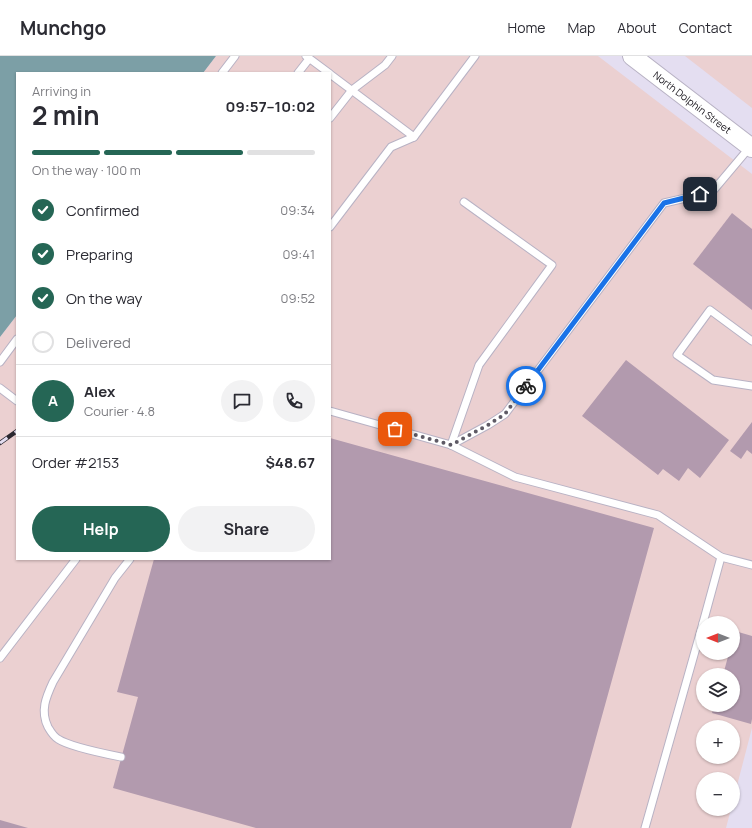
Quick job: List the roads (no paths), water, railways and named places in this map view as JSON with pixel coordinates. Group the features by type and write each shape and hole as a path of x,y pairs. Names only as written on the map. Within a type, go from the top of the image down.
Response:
{"street":[{"name":"North Dolphin Street","path":"632,56 751,148"}],"lane":[{"path":"223,72 235,56"},
{"path":"331,117 352,90 385,65 392,56"},
{"path":"331,226 391,147 414,137 475,56"},
{"path":"299,72 308,57 327,72"},
{"path":"331,75 414,137"},
{"path":"451,445 505,414 664,203 712,192 751,148"},
{"path":"451,445 479,365 552,265 464,202"},
{"path":"752,341 710,310 677,355 713,380 752,386"},
{"path":"0,362 16,340"},
{"path":"0,388 16,400"},
{"path":"331,410 451,445 515,476 658,515 721,557 752,565"},
{"path":"705,616 721,557"},
{"path":"0,658 75,560"},
{"path":"121,757 94,751 58,739 52,734 47,725 44,715 44,705 47,693 53,682 115,578 129,560"},
{"path":"645,828 696,648"}],"railway":[{"path":"0,443 16,432"}]}
